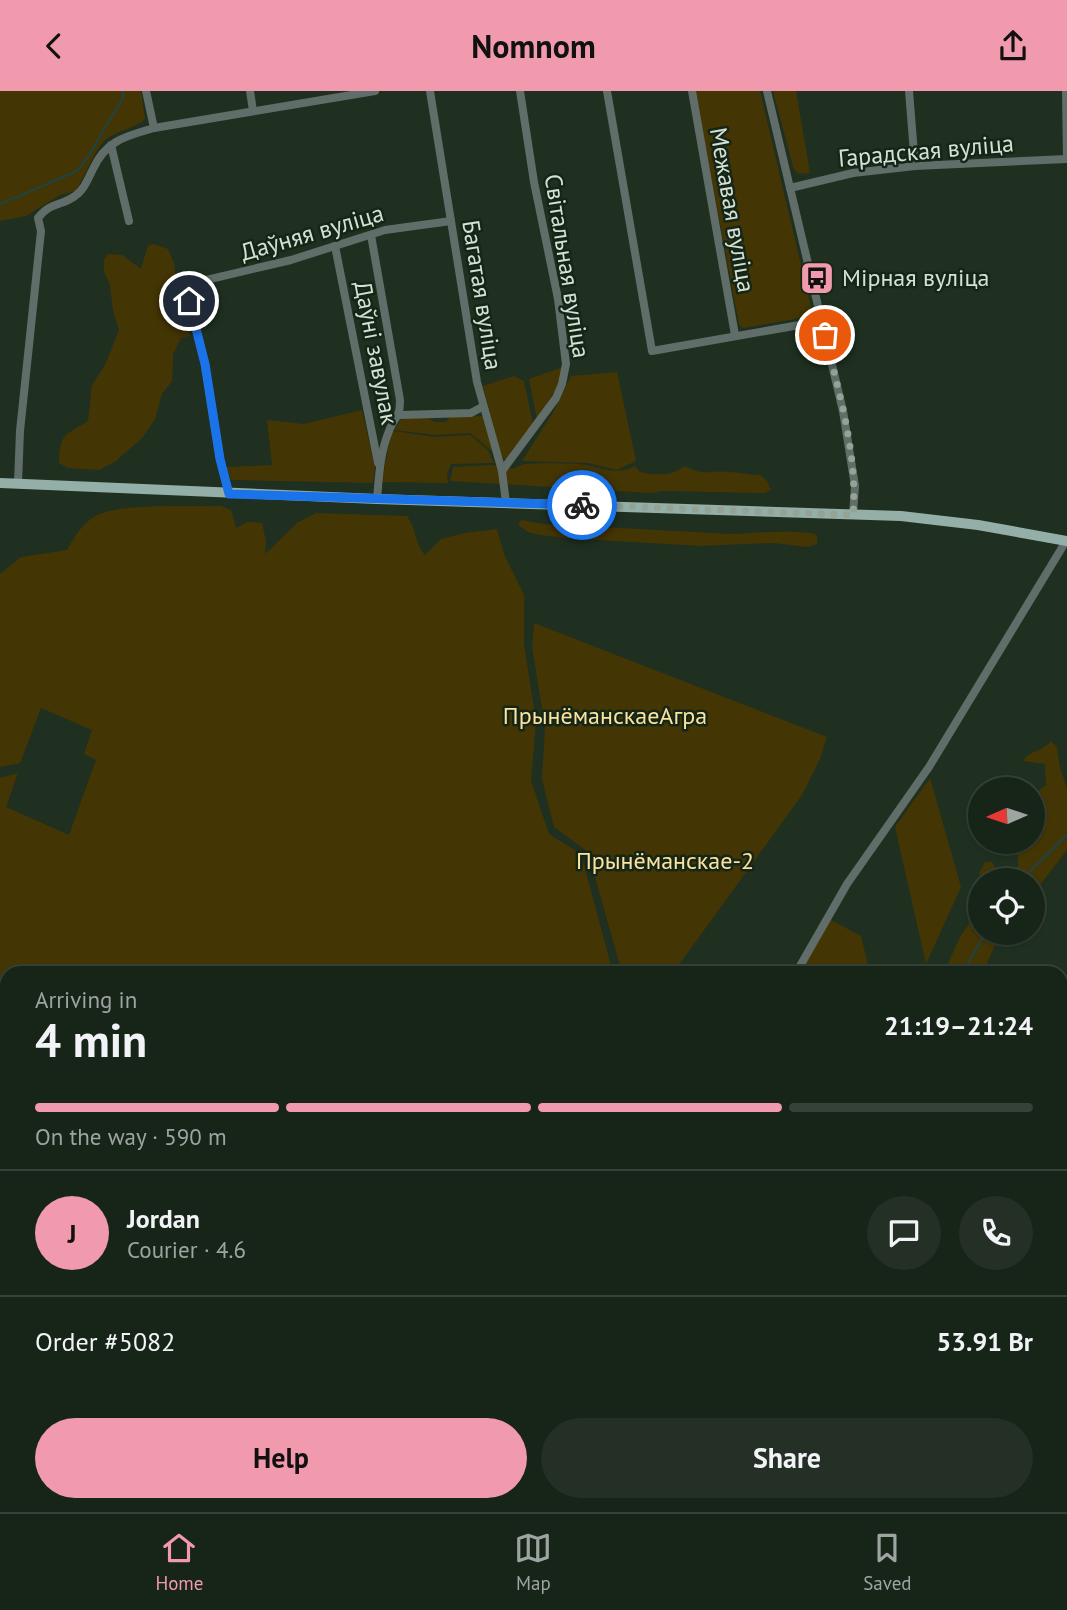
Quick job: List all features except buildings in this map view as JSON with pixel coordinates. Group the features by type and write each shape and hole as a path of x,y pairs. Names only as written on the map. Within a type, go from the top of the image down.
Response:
{"main road":[{"path":"0,483 18,476 229,494 853,515 940,520 1020,531 1066,541"}],"street":[{"path":"146,91 154,128"},
{"path":"250,91 253,111"},
{"path":"18,476 41,231 38,218 51,205 74,198 84,187 97,160 111,145 125,137 154,128 338,94 375,91"},
{"name":"Багатая вуліца","path":"430,91 482,407 502,471 506,503"},
{"name":"Світальная вуліца","path":"502,471 556,398 566,364 558,299 534,182 520,91"},
{"path":"607,91 652,351 822,321"},
{"name":"Межавая вуліца","path":"692,91 735,335"},
{"path":"766,91 822,321 851,456 855,486 853,515"},
{"path":"909,91 915,166"},
{"path":"1066,91 1067,159"},
{"path":"111,145 130,221"},
{"name":"Гарадская вуліца","path":"790,188 853,173 915,166 1067,159"},
{"name":"Даўняя вуліца","path":"229,494 220,459 205,364 185,285 250,271 386,230 451,221"},
{"path":"371,235 400,400 400,415 390,427 379,468 377,499"},
{"name":"Даўні завулак","path":"335,246 379,468"},
{"path":"400,415 471,413 482,407"},
{"path":"800,966 847,884 929,767 1066,541"}],"green space":[{"path":"0,91 141,91 145,119 101,144 76,191 60,195 26,216 0,221"},
{"path":"695,91 760,91 812,312 806,317 743,328 739,324"},
{"path":"773,91 796,91 810,173 799,174 794,170"},
{"path":"154,244 168,249 174,263 178,295 190,336 181,338 173,354 172,381 162,394 155,419 143,437 116,461 99,470 68,468 59,463 61,445 65,436 88,421 92,385 105,365 119,330 113,311 110,285 104,272 104,260 108,254 122,255 141,269 148,245"},
{"path":"563,367 559,384 537,419 529,379"},
{"path":"617,372 636,461 617,470 588,463 522,461 554,411 571,376"},
{"path":"514,376 524,381 533,424 508,459 504,459 483,386"},
{"path":"362,410 375,469 373,483 231,480 226,467 272,465 267,420 304,424"},
{"path":"482,416 493,452 470,433 435,435 394,430 402,418 427,418 435,422 445,422 451,417"},
{"path":"391,432 433,437 470,435 488,450 494,463 451,464 447,474 448,483 382,482"},
{"path":"524,464 582,464 617,471 635,466 640,472 658,474 669,474 684,466 703,472 761,475 771,490 765,493 652,493 450,481 453,467 491,465 512,469"},
{"path":"221,506 231,510 236,528 247,522 262,523 266,541 265,554 297,523 316,513 407,516 425,555 441,539 497,529 504,554 524,595 524,644 536,721 531,781 549,834 581,854 611,966 0,966 0,778 18,773 6,807 69,835 96,760 84,754 92,730 41,708 20,763 0,767 0,574 21,557 67,550 85,524 100,514 142,507"},
{"path":"521,520 544,524 732,534 802,532 817,535 817,544 808,547 773,543 700,546 565,538 528,532 518,525"},
{"name":"Прынёманскае-2","path":"534,623 827,737 820,759 802,795 678,966 620,966 588,852 554,827 542,779 545,728 532,646"},
{"path":"1051,741 1057,747 1067,788 1067,850 1045,878 1045,868 1015,868 1018,866 1018,854 1045,854 1045,764 1023,761"},
{"path":"930,778 961,887 926,964 895,827"},
{"path":"985,862 992,862 995,868 982,868"},
{"path":"831,920 861,936 868,966 804,966"},
{"path":"968,925 968,945 995,945 986,966 947,966"}],"waterway":[{"path":"0,204 75,172 84,163 118,106 123,91"},
{"path":"1033,868 1067,835"},
{"path":"967,966 979,945"}],"way so far":[{"path":"582,505 853,515 855,486 851,456 825,335"}],"place":[{"name":"Мірная вуліца","path":"817,278"}],"route":[{"path":"189,301 205,364 220,459 229,494 582,505"}],"park label":[{"name":"ПрынёманскаеАгра","path":"605,716"}]}
